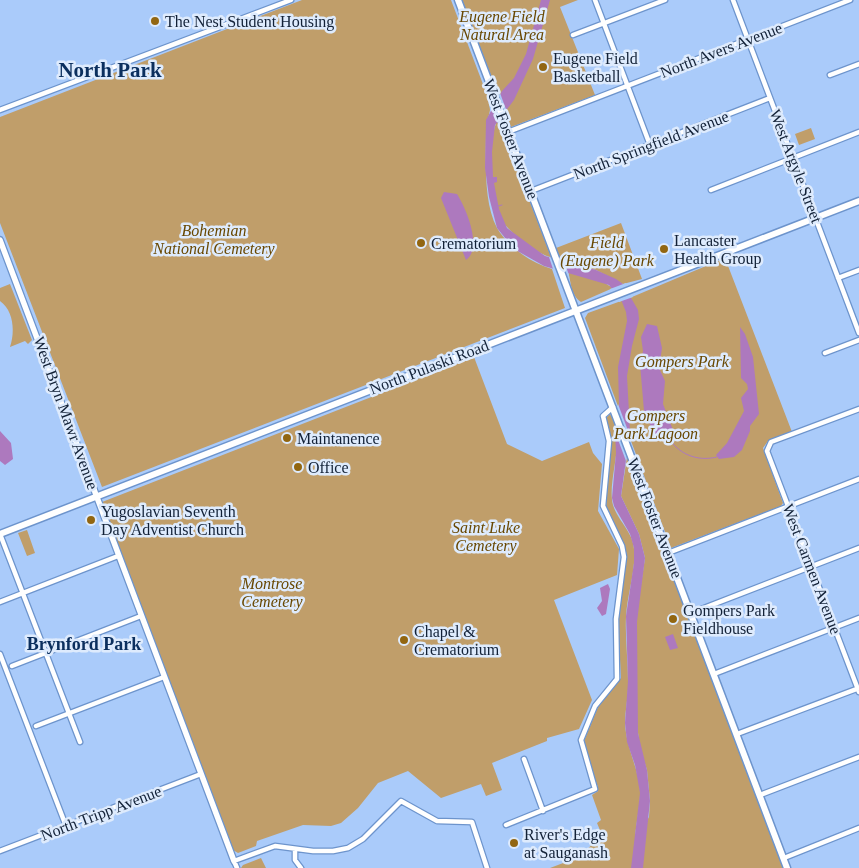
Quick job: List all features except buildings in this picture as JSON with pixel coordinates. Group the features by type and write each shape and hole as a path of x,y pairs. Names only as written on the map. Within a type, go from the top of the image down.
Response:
{"main road":[{"name":"West Foster Avenue","path":"458,0 787,868"},
{"name":"North Pulaski Road","path":"0,534 859,201"}],"street":[{"path":"0,110 291,0"},
{"path":"595,0 650,145"},
{"path":"573,35 666,0"},
{"name":"West Argyle Street","path":"732,0 859,333"},
{"name":"North Avers Avenue","path":"508,132 850,0"},
{"path":"830,76 859,64"},
{"name":"North Springfield Avenue","path":"531,191 770,98"},
{"path":"711,190 859,132"},
{"name":"West Bryn Mawr Avenue","path":"0,240 237,868"},
{"path":"838,278 859,270"},
{"path":"825,353 859,340"},
{"path":"506,825 595,789 581,740 595,706 617,679 616,619 624,551 603,506 609,441 603,416 613,407"},
{"name":"West Carmen Avenue","path":"859,409 771,442 767,451 859,689"},
{"path":"668,553 859,479"},
{"path":"0,534 80,742"},
{"path":"691,613 859,548"},
{"path":"0,602 118,556"},
{"path":"12,666 141,616"},
{"path":"714,674 859,618"},
{"path":"0,654 66,826"},
{"path":"36,726 164,677"},
{"path":"737,734 859,689"},
{"path":"760,795 859,757"},
{"path":"524,759 543,810"},
{"name":"North Tripp Avenue","path":"0,852 202,774"},
{"path":"234,861 276,846 333,851 348,848 363,839 401,801 437,821 472,822 487,868"},
{"path":"784,858 859,828"},
{"path":"295,849 295,860 301,868"}],"green space":[{"name":"Bohemian National Cemetery","path":"302,0 451,0 489,100 490,110 486,124 487,193 489,206 497,228 514,248 528,258 552,269 565,308 102,487 0,223 0,117"},
{"name":"Eugene Field Natural Area","path":"462,0 578,0 560,7 595,95 511,127 507,112"},
{"name":"Field (Eugene) Park","path":"497,121 506,139 551,257 534,249 507,227 497,206 492,175 492,144"},
{"path":"811,128 815,139 799,145 795,134"},
{"name":"Field (Eugene) Park","path":"621,223 642,279 623,284 596,270 561,260 556,248"},
{"name":"Gompers Park","path":"725,258 792,432 768,441 763,448 783,503 781,506 671,548 585,318 588,313 632,297"},
{"name":"Field (Eugene) Park","path":"568,272 603,282 613,288 581,302 573,291"},
{"path":"10,284 32,340 28,344 25,341 10,347 13,335 11,316 5,305 0,301 0,288"},
{"name":"Montrose Cemetery","path":"474,357 507,444 542,461 589,442 593,453 602,464 598,511 619,549 617,575 554,600 592,700 579,729 547,738 547,741 492,763 502,790 486,796 481,784 441,798 408,771 378,783 358,808 341,823 331,826 303,825 257,841 256,846 238,853 233,850 102,502"},
{"path":"610,414 615,424 617,435 612,490 613,506 633,542 634,549 634,566 626,617 628,686 625,723 627,740 640,790 635,843 649,817 650,801 647,770 640,748 637,725 637,611 645,558 639,534 621,496 627,457 783,868 550,868 579,857 602,835 597,823 601,820 592,795 598,791 598,787 584,750 584,741 598,707 621,678 618,622 627,554 606,507 611,437 606,418"},
{"path":"27,530 35,553 27,556 18,533"},
{"path":"261,858 266,868 241,868 243,865"}],"shaded area":[{"path":"541,0 550,0 533,59 514,100 495,125 492,152 493,177 497,177 497,182 494,183 499,209 507,228 545,256 596,270 616,279 623,284 638,310 639,319 627,376 630,431 621,496 639,534 645,558 637,622 638,733 647,770 650,801 643,868 631,868 640,793 635,765 627,742 625,723 628,681 626,616 634,563 634,548 630,534 614,506 612,498 616,453 615,431 619,404 618,367 627,321 626,312 622,302 609,285 544,266 514,249 497,228 489,197 485,168 486,120 502,91 514,78 526,54"},
{"path":"444,192 457,194 468,218 473,238 473,247 471,254 466,260 441,198"},
{"path":"647,324 657,326 662,348 659,368 665,381 663,404 673,430 665,441 656,438 644,411 640,364 643,351 641,337"},
{"path":"740,327 745,334 753,357 759,414 750,426 750,431 742,450 734,457 719,459 716,455 727,443 744,411 741,398 748,389 747,384 741,378"},
{"path":"0,431 11,443 13,459 5,465 0,461"},
{"path":"608,584 610,589 606,614 602,616 597,608 602,601 600,588"},
{"path":"673,634 678,648 670,650 665,637"}],"pier":[{"path":"500,93 507,112 498,124 492,107"},
{"path":"549,257 564,261 569,275 554,272"},
{"path":"626,283 633,297 619,302 610,289"},
{"path":"618,404 630,436 626,461 614,429"}],"waterway":[{"path":"498,206 502,205"},
{"path":"668,437 677,448 689,455 702,458 717,457"}],"place":[{"name":"The Nest Student Housing","path":"155,21"},
{"name":"Eugene Field Basketball","path":"543,67"},
{"name":"Crematorium","path":"421,243"},
{"name":"Lancaster Health Group","path":"664,249"},
{"name":"Maintanence","path":"287,438"},
{"name":"Office","path":"298,467"},
{"name":"Yugoslavian Seventh Day Adventist Church","path":"91,520"},
{"name":"Gompers Park Fieldhouse","path":"673,619"},
{"name":"Chapel & Crematorium","path":"404,640"},
{"name":"River's Edge at Sauganash","path":"514,843"}],"district":[{"name":"North Park","path":"110,70"},
{"name":"Brynford Park","path":"84,644"}],"park label":[{"name":"Gompers Park Lagoon","path":"656,424"},
{"name":"Saint Luke Cemetery","path":"486,536"}]}
